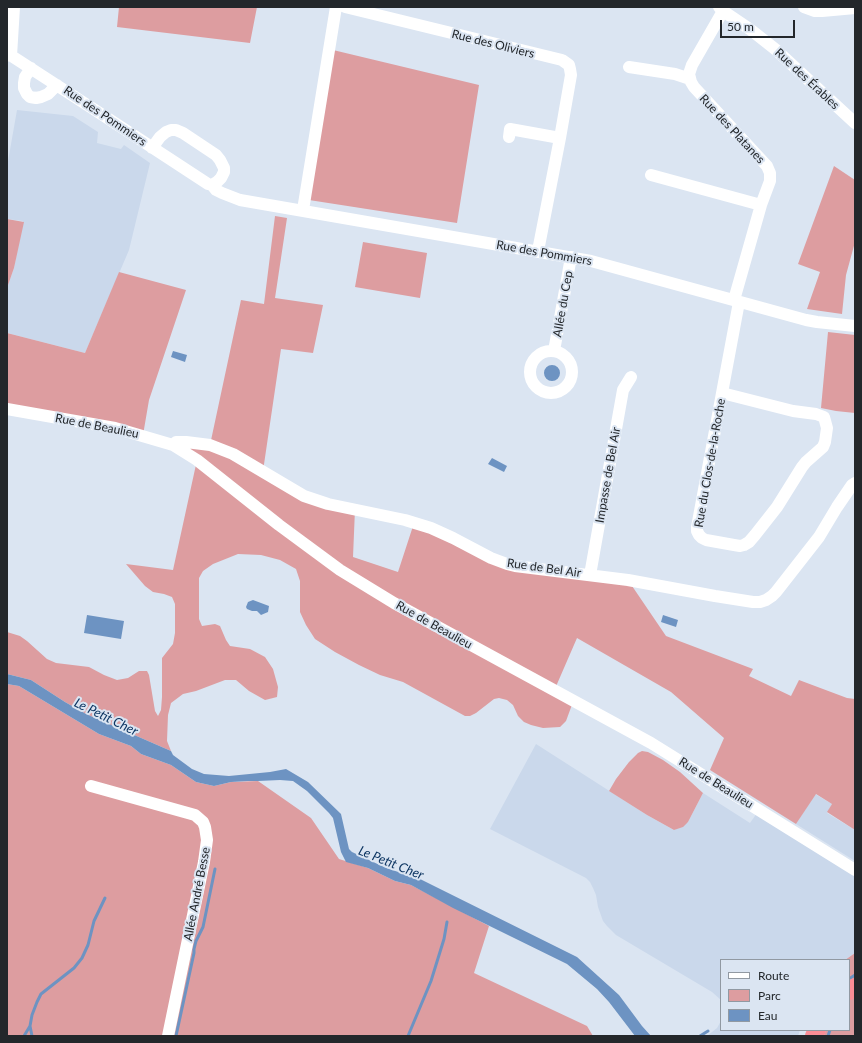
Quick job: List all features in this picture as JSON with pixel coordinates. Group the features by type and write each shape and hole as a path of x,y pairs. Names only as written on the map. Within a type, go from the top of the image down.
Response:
{"street":[{"path":"9,55 14,7"},
{"path":"303,210 336,7"},
{"name":"Rue des Oliviers","path":"345,7 562,60 569,65 571,75 538,251"},
{"path":"804,7 815,11 855,8"},
{"path":"629,67 675,74 690,79 690,71 692,66 721,9"},
{"name":"Rue des Érables","path":"721,9 775,49 855,123"},
{"name":"Rue des Pommiers","path":"9,55 31,68 152,148 208,184 216,182 224,172 224,168 216,155 176,130 166,132 160,137 152,148"},
{"name":"Rue des Pommiers","path":"31,68 25,77 24,83 24,88 30,97 36,98 48,94 57,85"},
{"name":"Rue des Platanes","path":"690,79 694,87 767,166 770,173 770,181 761,205 736,301"},
{"path":"509,137 510,129 560,138"},
{"path":"651,175 761,205"},
{"name":"Rue des Pommiers","path":"216,182 216,190 251,202 591,260 817,322 855,326"},
{"name":"Allée du Cep","path":"554,351 571,257"},
{"name":"Rue du Clos-de-la-Roche","path":"722,393 793,411 820,415 824,417 827,428 825,442 822,447 802,467 781,502 767,521 749,542 740,546 706,540 702,538 697,531 722,393 736,301"},
{"name":"Impasse de Bel Air","path":"590,575 623,390 631,378"},
{"name":"Rue de Beaulieu","path":"7,409 115,428 173,445 197,460 235,491 340,570 394,603 651,743 855,870"},
{"name":"Rue de Bel Air","path":"173,445 176,442 210,445 233,454 304,496 328,504 405,520 431,528 491,558 507,564 654,584 715,596 760,602 766,600 776,592 814,543 836,508 855,483"},
{"name":"Allée André Besse","path":"91,786 195,815 203,822 205,827 207,840 204,862 168,1036"}],"shaded area":[{"path":"17,110 73,116 98,132 97,143 121,149 124,145 150,163 129,250 85,353 7,333 7,288 14,268 23,221 7,219 7,167"},
{"path":"536,744 647,815 674,830 688,822 703,793 750,823 757,813 855,874 855,953 846,959 720,959 720,999 712,992 616,935 603,921 596,895 590,882 586,878 490,829"},
{"path":"815,794 832,804 827,813 855,830 855,861 796,824"},
{"path":"720,1023 720,1031 800,1031 798,1036 707,1036 717,1028"}],"green space":[{"path":"119,7 257,7 250,43 117,27"},
{"path":"333,50 479,85 457,223 309,200"},
{"path":"834,166 855,180 855,242 846,275 842,314 807,309 820,272 798,264"},
{"path":"275,216 287,218 275,298 323,305 313,353 281,349 263,471 304,496 355,509 353,557 398,572 414,523 491,558 628,580 666,636 753,669 749,676 791,696 799,680 847,698 855,699 855,830 827,812 832,804 816,794 796,824 710,770 724,738 671,692 577,638 554,691 573,702 566,721 560,727 543,728 524,722 518,716 513,705 507,700 499,698 494,699 476,713 470,716 465,716 403,682 380,675 359,665 315,639 300,612 300,581 296,569 280,560 261,555 238,554 213,564 203,571 199,578 199,619 202,626 215,624 220,626 230,646 250,649 265,657 273,669 278,687 277,697 265,700 249,691 236,680 225,680 196,691 183,694 171,703 168,715 167,741 171,751 86,714 31,680 7,674 7,632 20,636 47,659 56,663 89,667 117,680 128,678 139,671 147,671 155,711 158,716 161,710 162,697 162,658 173,644 175,633 175,604 172,597 153,592 145,586 126,564 173,570 197,460 173,445 210,445 241,300 264,304"},
{"path":"7,219 24,222 14,268 7,288"},
{"path":"363,242 427,253 420,298 355,287"},
{"path":"119,272 186,290 149,400 143,435 7,409 7,333 85,353"},
{"path":"828,332 855,335 855,413 821,408"},
{"path":"7,684 19,686 99,734 131,746 141,754 171,765 196,782 214,786 231,782 258,781 311,818 339,859 368,868 395,881 411,885 489,926 474,973 587,1026 593,1036 7,1036"},
{"path":"642,751 648,752 663,760 680,772 703,793 688,822 683,827 674,830 609,791 629,762"},
{"path":"855,953 855,979 850,982 850,959 846,959"},
{"path":"855,991 855,1036 824,1036 826,1031 850,1031 850,996"}],"water":[{"path":"173,351 187,355 185,362 171,357"},
{"path":"552,365 558,367 560,373 558,379 552,381 546,379 544,373 546,367"},
{"path":"492,458 507,466 504,472 488,464"},
{"path":"253,600 269,606 268,612 261,615 257,611 247,609 246,607 248,602"},
{"path":"87,615 124,621 121,639 84,633"},
{"path":"663,615 678,620 676,627 661,622"},
{"name":"Le Petit Cher","path":"7,674 31,680 86,714 171,751 173,755 192,769 204,774 229,776 286,769 308,782 341,814 349,849 352,852 386,868 420,879 577,957 619,995 651,1036 635,1036 597,989 567,964 453,908 411,885 395,881 368,868 346,862 341,852 333,818 307,791 293,781 280,780 231,782 214,786 196,782 171,765 141,754 131,746 99,734 19,686 7,684"}],"waterway":[{"path":"176,1036 194,949 203,927 215,869"},
{"path":"32,1036 30,1026 32,1015 41,994 74,968 82,958 88,945 94,921 105,898"},
{"path":"408,1036 431,981 444,939 447,922"},
{"path":"850,978 855,975"},
{"path":"24,1036 30,1026"},
{"path":"700,1036 708,1031"},
{"path":"828,1036 830,1031"}]}
